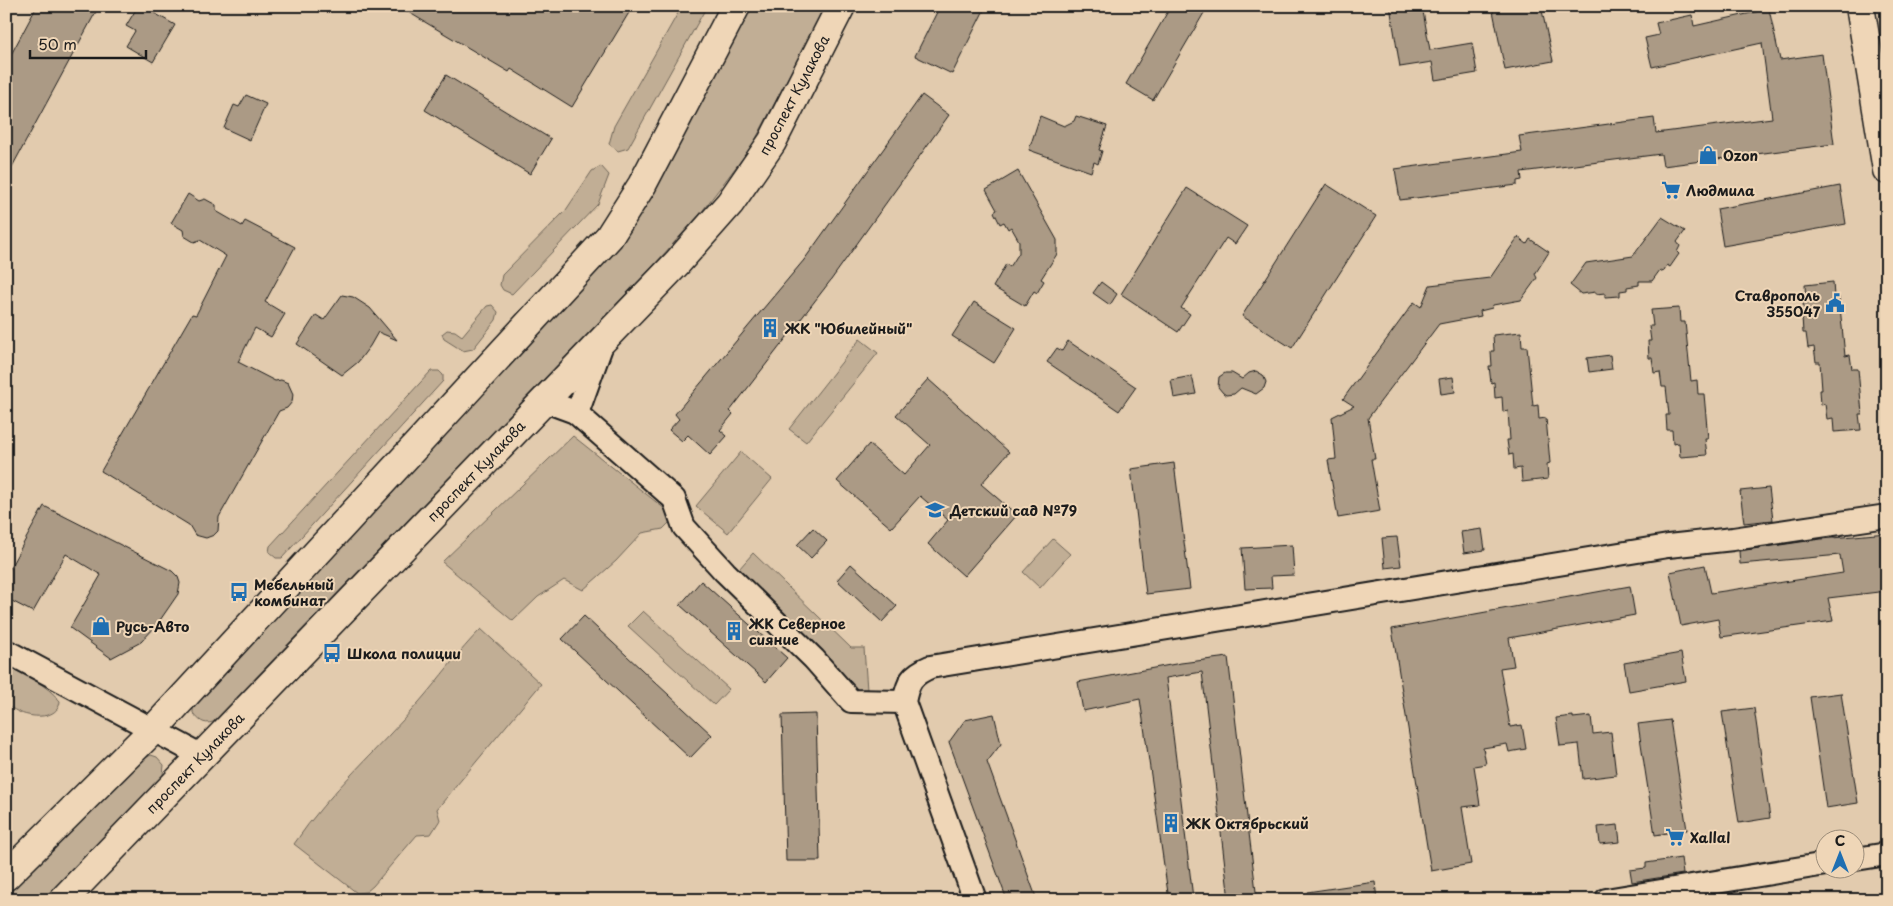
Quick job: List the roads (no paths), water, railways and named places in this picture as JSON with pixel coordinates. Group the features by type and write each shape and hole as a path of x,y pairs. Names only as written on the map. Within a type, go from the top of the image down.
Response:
{"main road":[{"path":"6,876 153,730 609,236 642,185 736,6"},
{"name":"проспект Кулакова","path":"63,900 545,401 677,263 730,203 772,142 841,6"},
{"path":"1860,6 1887,170"}],"street":[{"path":"575,412 580,405 603,340"},
{"path":"545,401 575,412 674,500 684,527 725,572 814,659 852,701 904,702"},
{"path":"975,900 904,702 907,685 917,673 930,667 1668,546 1733,539 1887,516"},
{"path":"6,651 202,756"},
{"path":"1866,857 1887,854"},
{"path":"1606,900 1816,866"}],"place":[{"name":"Ozon","path":"1708,155"},
{"name":"Людмила","path":"1671,190"},
{"name":"Ставрополь 355047","path":"1835,303"},
{"name":"ЖК \"Юбилейный\"","path":"770,328"},
{"name":"Детский сад №79","path":"935,510"},
{"name":"Мебельный комбинат","path":"239,592"},
{"name":"Русь-Авто","path":"101,626"},
{"name":"ЖК Северное сияние","path":"734,631"},
{"name":"Школа полиции","path":"332,653"},
{"name":"ЖК Октябрьский","path":"1171,823"},
{"name":"Xallal","path":"1675,837"}]}
